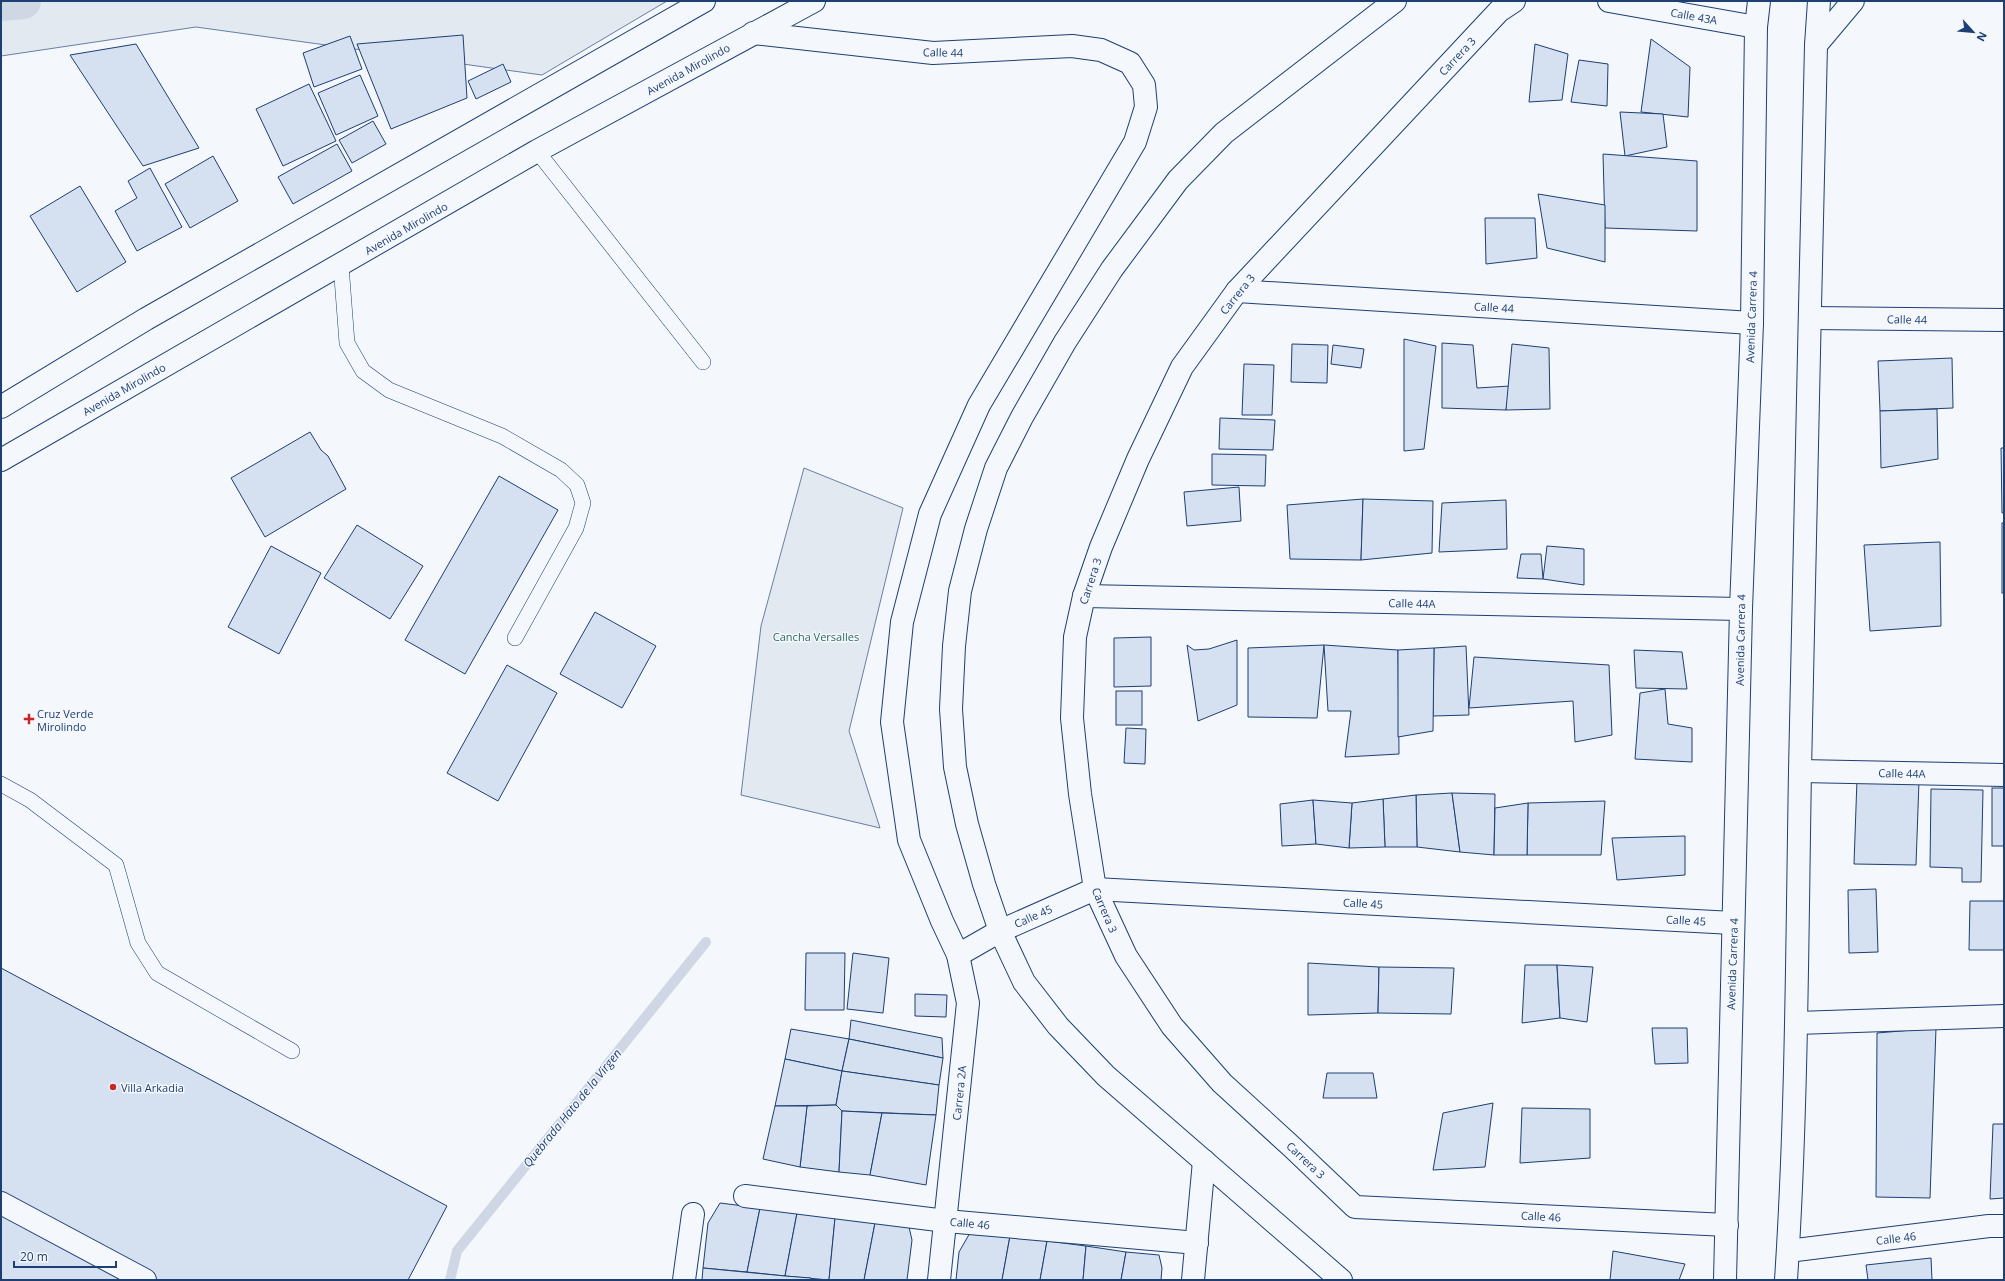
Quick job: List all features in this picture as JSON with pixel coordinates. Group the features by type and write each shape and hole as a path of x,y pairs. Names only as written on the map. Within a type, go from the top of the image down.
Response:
{"street":[{"path":"1,407 153,315 704,1"},
{"name":"Avenida Mirolindo","path":"1,460 341,266 537,151 814,1"},
{"path":"1341,1280 1106,1076 1058,1026 1024,982 1000,931 984,884 967,824 955,767 951,709 954,646 960,591 976,529 996,468 1022,417 1065,342 1112,269 1178,180 1224,133 1395,1"},
{"name":"Carrera 3","path":"1355,1207 1222,1083 1172,1026 1126,956 1095,889 1080,794 1072,718 1075,637 1084,596 1101,547 1138,459 1182,367 1237,291 1499,11 1514,1"},
{"name":"Calle 43A","path":"1609,1 1756,27"},
{"name":"Avenida Carrera 4","path":"1725,1280 1741,609 1752,323 1756,27 1759,1"},
{"path":"1786,1280 1792,1179 1797,1023 1800,771 1816,45 1819,1"},
{"path":"1816,45 1853,1"},
{"name":"Calle 44","path":"753,33 933,53 1072,46 1101,50 1130,63"},
{"name":"Carrera 2A","path":"939,1280 968,1003 958,955 942,921 909,840 892,722 902,622 930,514 979,405 1135,142 1146,107 1144,85 1130,63"},
{"name":"Calle 44","path":"1237,291 1752,323"},
{"name":"Calle 44","path":"1810,318 2004,320"},
{"name":"Calle 44A","path":"1084,596 1741,609"},
{"name":"Calle 44A","path":"1800,771 2004,775"},
{"name":"Calle 45","path":"1000,931 1095,889 1734,923"},
{"path":"958,955 1000,931"},
{"path":"1797,1023 2004,1016"},
{"path":"1193,1280 1204,1161"},
{"name":"Calle 46","path":"745,1196 946,1221 1197,1243"},
{"path":"1,1203 145,1280"},
{"name":"Calle 46","path":"1355,1207 1727,1225"},
{"path":"684,1280 693,1214"},
{"name":"Calle 46","path":"1788,1251 1989,1226 2004,1226"}],"lane":[{"path":"537,151 703,362"},
{"path":"341,266 348,343 363,371 389,390 502,436 561,470 577,485 583,503 576,528 515,638"},
{"path":"1,784 30,800 116,865 138,943 157,973 292,1051"}],"green space":[{"path":"1,1 667,1 542,75 196,27 1,56"},
{"name":"Cancha Versalles","path":"804,468 903,508 849,731 880,828 741,795 761,626"}],"building":[{"path":"463,35 467,98 391,129 357,44"},
{"path":"350,36 362,69 314,87 303,53"},
{"path":"1651,39 1690,67 1688,117 1641,112"},
{"path":"136,44 199,148 143,166 70,55"},
{"path":"1535,44 1568,54 1562,100 1529,102"},
{"path":"1579,60 1608,64 1607,106 1571,102"},
{"path":"503,64 511,82 476,99 468,81"},
{"path":"360,75 378,116 336,135 318,93"},
{"path":"309,84 336,141 283,166 256,109"},
{"path":"1620,112 1663,114 1667,147 1625,156"},
{"path":"373,121 386,144 352,163 339,140"},
{"path":"337,144 352,171 293,204 278,177"},
{"path":"1603,154 1697,161 1697,231 1605,228"},
{"path":"213,156 238,201 190,228 165,184"},
{"path":"150,168 182,227 137,251 115,211 137,198 128,181"},
{"path":"80,186 126,262 77,292 30,216"},
{"path":"1538,194 1605,205 1605,262 1547,248"},
{"path":"1485,218 1535,218 1537,258 1486,264"},
{"path":"1404,339 1436,346 1424,449 1404,451"},
{"path":"1442,343 1473,345 1477,388 1510,386 1506,410 1442,408"},
{"path":"1292,344 1328,345 1327,383 1291,382"},
{"path":"1512,344 1549,348 1550,409 1506,410"},
{"path":"1333,345 1364,349 1361,368 1331,364"},
{"path":"1952,358 1953,408 1880,411 1878,361"},
{"path":"1244,364 1274,365 1272,415 1242,415"},
{"path":"1937,409 1938,459 1881,468 1880,411"},
{"path":"1220,418 1275,420 1273,450 1219,449"},
{"path":"310,432 321,450 328,456 346,489 265,537 231,478"},
{"path":"2001,448 2004,448 2004,513 2002,513"},
{"path":"1212,454 1266,455 1265,486 1212,485"},
{"path":"499,476 558,510 465,674 405,640"},
{"path":"1239,487 1241,521 1187,526 1184,492"},
{"path":"1363,499 1361,560 1290,559 1287,505"},
{"path":"1363,499 1433,501 1432,553 1361,560"},
{"path":"1506,500 1507,549 1439,552 1442,503"},
{"path":"2002,523 2004,523 2004,593 2002,593"},
{"path":"357,525 423,566 390,619 324,578"},
{"path":"1940,542 1941,626 1870,631 1864,545"},
{"path":"271,546 321,573 279,654 228,627"},
{"path":"1547,546 1584,549 1584,585 1543,579"},
{"path":"1521,554 1541,554 1543,579 1517,578"},
{"path":"595,612 656,646 622,708 560,674"},
{"path":"1151,637 1151,686 1114,687 1114,638"},
{"path":"1237,640 1237,705 1198,721 1187,645 1194,650 1209,649"},
{"path":"1324,645 1317,718 1248,717 1248,648"},
{"path":"1324,645 1398,650 1399,754 1345,757 1351,711 1328,711"},
{"path":"1466,646 1469,715 1433,716 1434,648"},
{"path":"1434,648 1433,731 1398,737 1398,650"},
{"path":"1634,650 1682,652 1687,689 1636,688"},
{"path":"1474,657 1609,665 1612,735 1575,742 1573,701 1469,708"},
{"path":"507,665 557,693 498,801 447,773"},
{"path":"1665,689 1668,724 1692,728 1692,762 1635,759 1640,693"},
{"path":"1116,691 1142,691 1142,725 1116,725"},
{"path":"1126,728 1146,729 1145,764 1124,763"},
{"path":"1857,779 1919,781 1916,865 1854,864"},
{"path":"1992,788 2004,788 2004,846 1992,846"},
{"path":"1931,789 1983,790 1981,882 1962,882 1962,868 1930,867"},
{"path":"1452,793 1460,852 1417,847 1416,795"},
{"path":"1452,793 1495,794 1494,855 1460,852"},
{"path":"1416,795 1417,847 1385,847 1383,799"},
{"path":"1383,799 1385,847 1349,848 1352,803"},
{"path":"1313,800 1316,844 1282,846 1280,804"},
{"path":"1313,800 1352,803 1349,848 1316,844"},
{"path":"1605,801 1601,855 1527,855 1528,803"},
{"path":"1528,803 1527,855 1494,855 1495,808"},
{"path":"1685,836 1685,875 1617,880 1612,838"},
{"path":"1876,889 1878,952 1849,953 1848,890"},
{"path":"1970,901 2004,901 2004,950 1969,950"},
{"path":"806,953 845,953 844,1010 805,1010"},
{"path":"853,953 889,958 883,1013 847,1009"},
{"path":"1308,963 1379,967 1378,1013 1308,1015"},
{"path":"1525,965 1557,965 1560,1018 1522,1023"},
{"path":"1557,965 1593,967 1587,1022 1560,1018"},
{"path":"1379,967 1454,968 1451,1014 1378,1013"},
{"name":"Villa Arkadia","path":"1,968 447,1206 408,1280 1,1280"},
{"path":"915,994 947,995 946,1017 915,1016"},
{"path":"851,1020 942,1038 943,1058 849,1039"},
{"path":"1652,1028 1687,1028 1688,1063 1655,1064"},
{"path":"1936,1028 1930,1198 1876,1197 1877,1033"},
{"path":"791,1029 849,1039 842,1071 785,1059"},
{"path":"849,1039 943,1058 939,1085 842,1071"},
{"path":"785,1059 842,1071 836,1105 775,1106"},
{"path":"842,1071 939,1085 936,1115 842,1111 836,1105"},
{"path":"1327,1073 1373,1073 1377,1098 1323,1098"},
{"path":"1493,1103 1485,1167 1433,1170 1443,1113"},
{"path":"836,1105 842,1111 839,1172 800,1167 807,1106"},
{"path":"775,1106 807,1106 800,1167 763,1159"},
{"path":"1522,1108 1590,1109 1590,1158 1520,1163"},
{"path":"842,1111 882,1113 870,1175 839,1172"},
{"path":"882,1113 936,1115 926,1185 870,1175"},
{"path":"1993,1124 2004,1124 2004,1198 1990,1199"},
{"path":"720,1203 760,1208 747,1272 703,1268 708,1223"},
{"path":"760,1208 797,1213 785,1276 747,1272"},
{"path":"797,1213 835,1218 829,1280 785,1276"},
{"path":"835,1218 875,1223 864,1280 829,1280"},
{"path":"875,1223 909,1227 912,1240 907,1280 864,1280"},
{"path":"971,1231 1010,1236 1002,1280 956,1280 959,1252"},
{"path":"1010,1236 1047,1241 1040,1280 1002,1280"},
{"path":"1047,1241 1086,1246 1083,1280 1040,1280"},
{"path":"1086,1246 1126,1252 1121,1280 1083,1280"},
{"path":"1613,1251 1685,1264 1679,1280 1610,1280"},
{"path":"1126,1252 1159,1255 1162,1268 1161,1280 1121,1280"},
{"path":"1931,1258 1932,1280 1868,1280 1866,1265"},
{"path":"703,1268 811,1278 811,1280 702,1280"}],"waterway":[{"path":"1,3 23,1"},
{"name":"Quebrada Hato de la Virgen","path":"450,1280 457,1251 706,942"}],"place":[{"name":"Cruz Verde Mirolindo","path":"29,719"},
{"name":"Villa Arkadia","path":"113,1087"}]}
